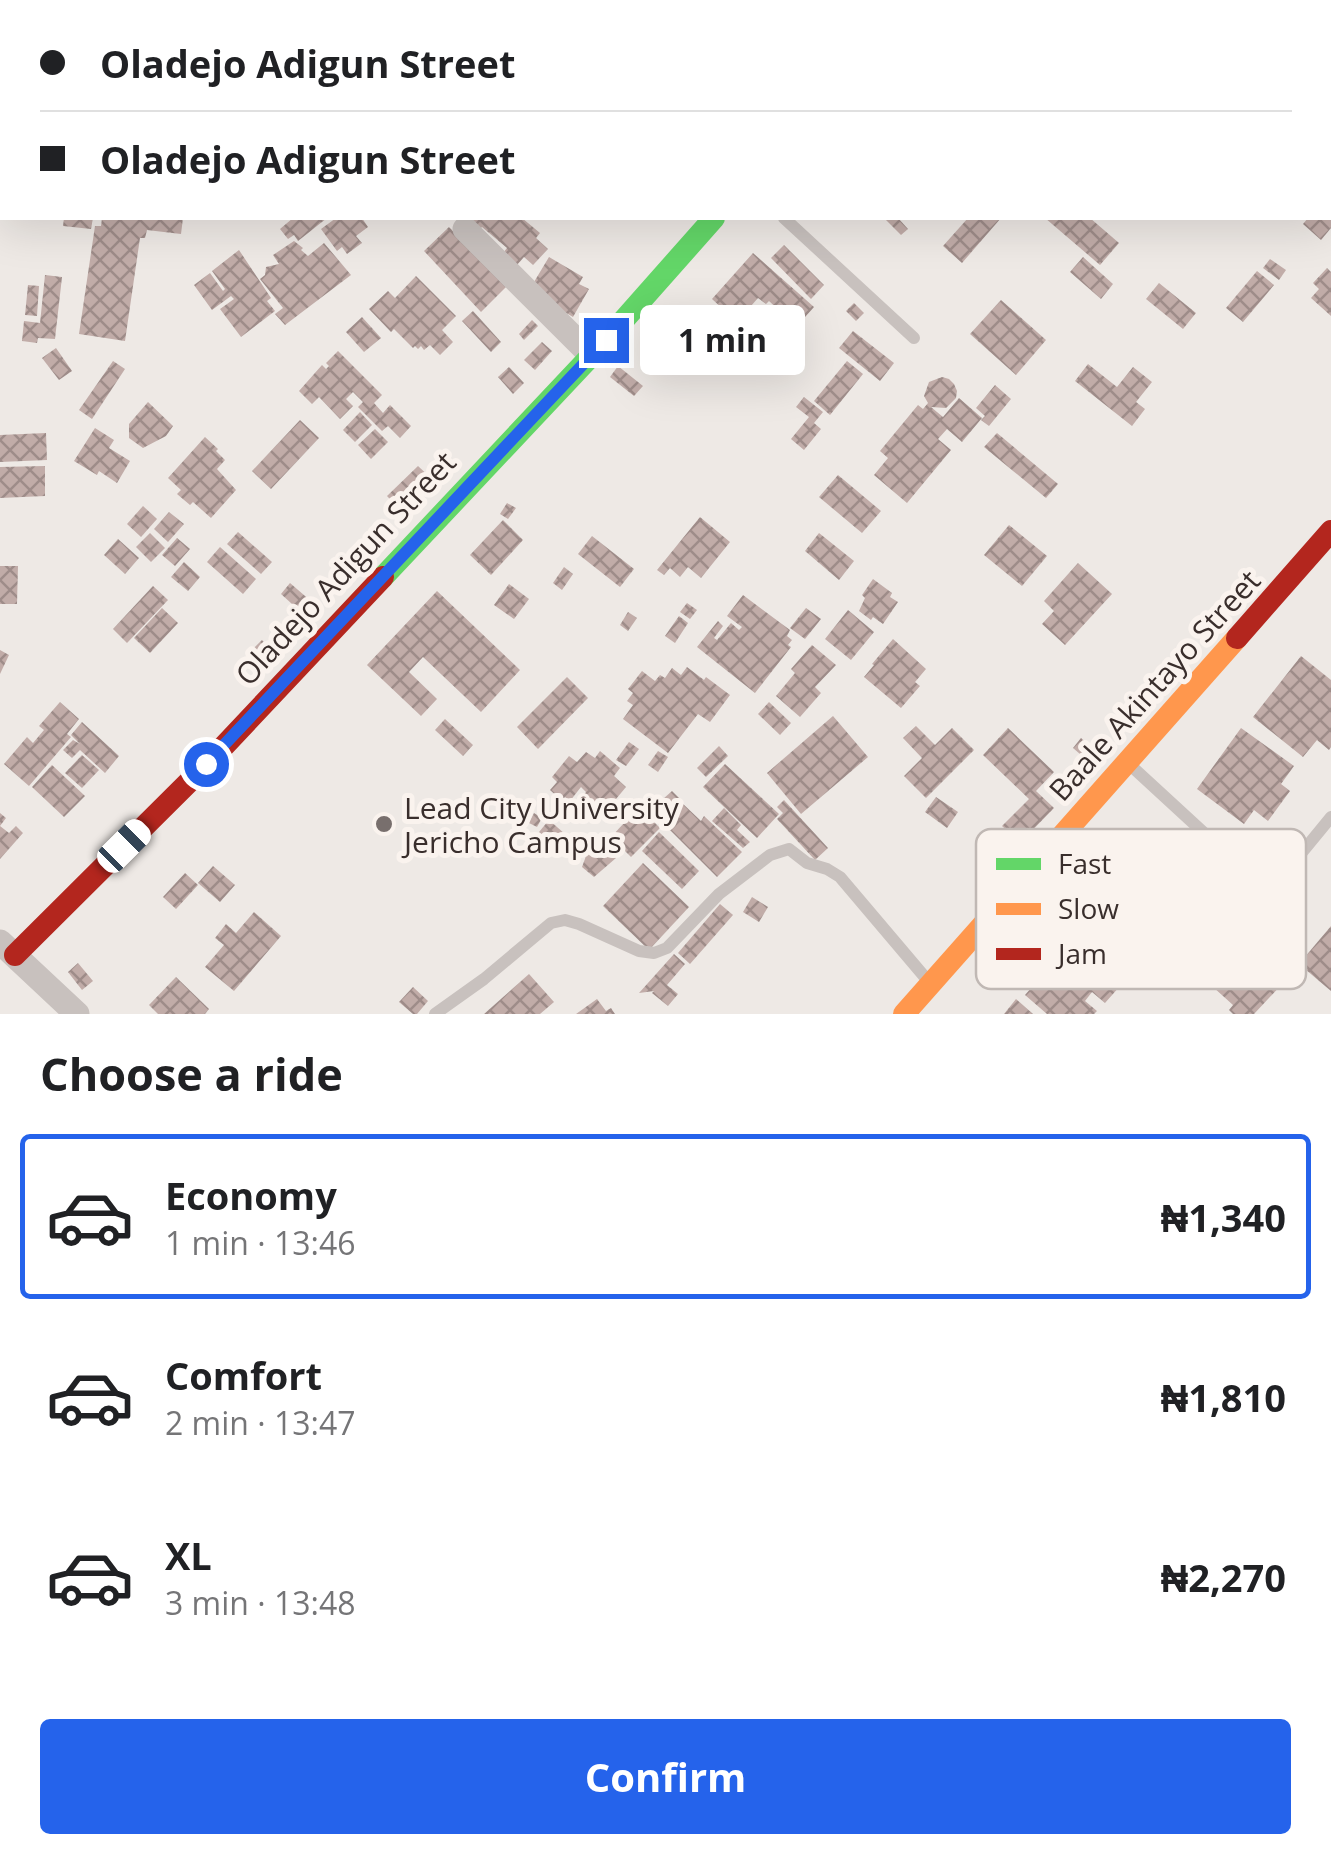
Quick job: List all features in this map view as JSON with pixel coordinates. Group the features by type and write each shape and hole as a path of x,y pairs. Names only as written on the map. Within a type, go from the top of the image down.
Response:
{"street":[{"name":"Oladejo Adigun Street","path":"8,949 206,764 592,355 712,220"},
{"path":"466,229 592,355"},
{"name":"Baale Akintayo Street","path":"1067,829 1331,532"},
{"name":"Baale Akintayo Street","path":"904,1014 976,933"},
{"path":"8,949 77,1014"}],"lane":[{"path":"786,220 914,338"},
{"path":"1126,762 1199,829"},
{"path":"1306,847 1331,817"},
{"path":"435,1014 550,923 566,920 579,924 639,951 654,953 666,948 719,894 770,855 790,849 807,863 827,868 840,877 931,984"}],"building":[{"path":"64,220 93,220 91,229 63,226"},
{"path":"102,220 183,220 181,234 147,230 145,238 140,238 125,341 79,334 95,226 101,226"},
{"path":"291,220 324,220 298,241 294,235 288,239 280,229"},
{"path":"333,220 363,220 368,227 356,236 362,243 347,254 342,247 337,251 321,229"},
{"path":"469,220 524,220 540,233 536,238 548,249 533,265 524,257 517,265 503,253 507,248"},
{"path":"886,220 900,220 908,229 901,235"},
{"path":"966,220 999,220 962,263 943,246"},
{"path":"1047,220 1092,220 1119,243 1100,265"},
{"path":"1306,220 1331,220 1331,228 1321,240 1303,224"},
{"path":"449,227 506,287 481,312 424,251"},
{"path":"294,241 308,256 324,243 351,275 285,325 275,314 283,308 260,279 266,267 279,264 273,255"},
{"path":"784,245 824,285 811,299 771,258"},
{"path":"239,250 271,298 267,301 275,311 241,337 220,309 234,299 231,296 212,310 194,285 210,273 223,291 212,271"},
{"path":"753,253 814,307 768,359 756,348 785,316 769,301 766,304 758,298 737,322 712,299"},
{"path":"549,257 583,277 579,284 589,289 573,317 531,287"},
{"path":"1083,257 1113,284 1101,299 1070,272"},
{"path":"1270,259 1286,270 1279,280 1263,268"},
{"path":"1327,268 1331,272 1331,316 1311,298 1319,289 1313,283"},
{"path":"1257,271 1274,285 1243,322 1226,308"},
{"path":"45,275 62,277 55,339 22,341 24,321 40,323"},
{"path":"416,276 456,316 442,330 453,342 440,355 430,345 424,350 421,346 413,348 369,309 388,291 395,298"},
{"path":"1159,283 1196,313 1183,329 1146,299"},
{"path":"28,285 39,286 37,316 25,315"},
{"path":"1001,300 1046,340 1016,375 970,334"},
{"path":"854,303 864,313 856,321 846,311"},
{"path":"473,311 501,342 491,352 462,321"},
{"path":"362,317 381,338 364,352 346,332"},
{"path":"532,320 538,326 524,340 519,334"},
{"path":"853,331 894,363 880,381 839,348"},
{"path":"542,342 552,351 535,370 524,360"},
{"path":"56,348 72,371 59,380 42,358"},
{"path":"338,351 382,395 374,403 383,413 390,405 411,426 400,438 388,426 382,431 358,407 363,402 353,392 346,399 353,406 340,419 319,397 312,404 299,391 322,365 326,369 329,366 326,363"},
{"path":"113,361 125,369 92,419 79,410"},
{"path":"847,361 863,374 830,415 814,401"},
{"path":"1088,364 1117,387 1133,367 1152,382 1136,402 1145,409 1132,426 1075,381"},
{"path":"618,366 643,386 634,396 610,377"},
{"path":"509,367 524,383 513,394 498,377"},
{"path":"942,377 954,384 956,398 946,408 931,407 943,417 959,398 982,418 962,442 947,429 938,439 951,450 907,503 874,475 888,458 880,451 918,405 923,409 928,403 924,396 929,382"},
{"path":"995,385 1011,399 989,426 976,408"},
{"path":"804,397 823,412 814,423 821,429 804,450 791,439 809,417 796,407"},
{"path":"148,402 173,426 166,436 143,448 129,438 129,424"},
{"path":"360,412 372,425 355,442 343,430"},
{"path":"300,420 319,438 271,489 252,471"},
{"path":"95,428 114,440 109,448 130,461 117,483 74,461"},
{"path":"375,429 388,442 371,459 358,445"},
{"path":"46,433 47,460 0,462 0,435"},
{"path":"997,433 1058,484 1046,498 984,447"},
{"path":"205,437 225,460 217,469 236,490 211,518 177,494 181,490 168,478"},
{"path":"45,466 45,496 0,498 0,467"},
{"path":"418,466 432,479 400,510 387,496"},
{"path":"838,475 881,511 862,533 819,497"},
{"path":"507,503 516,508 508,519 500,514"},
{"path":"143,506 157,519 141,537 127,524"},
{"path":"169,512 184,524 168,542 154,529"},
{"path":"700,517 730,542 701,578 688,567 680,577 670,568 664,575 657,570"},
{"path":"503,520 523,540 491,575 470,555"},
{"path":"1009,525 1047,556 1022,586 984,555"},
{"path":"238,532 272,562 261,574 227,544"},
{"path":"150,533 165,548 151,562 136,547"},
{"path":"819,533 854,561 839,580 805,551"},
{"path":"592,536 634,569 620,587 578,554"},
{"path":"177,538 190,549 175,566 162,555"},
{"path":"118,539 139,558 125,574 104,555"},
{"path":"220,547 256,579 243,594 207,562"},
{"path":"184,562 200,577 188,591 171,577"},
{"path":"1078,563 1112,594 1065,645 1042,624 1054,611 1044,601"},
{"path":"0,566 18,566 17,604 0,604"},
{"path":"564,567 573,574 562,590 553,583"},
{"path":"873,579 898,602 883,624 859,611 865,598 862,595"},
{"path":"290,583 312,602 302,613 281,594"},
{"path":"509,584 529,599 514,619 494,605"},
{"path":"153,586 168,600 127,643 113,629"},
{"path":"437,591 520,670 481,712 423,657 409,672 437,699 421,716 367,665"},
{"path":"743,595 790,630 787,636 792,640 788,645 791,647 755,693 697,647 718,621 723,626 714,638 717,640 731,623 739,630 742,627 727,616"},
{"path":"687,603 697,610 690,619 680,612"},
{"path":"162,608 178,623 150,653 134,638"},
{"path":"806,608 821,619 805,639 790,628"},
{"path":"848,610 874,632 851,660 825,639"},
{"path":"628,612 637,618 628,631 620,625"},
{"path":"679,616 688,623 675,643 665,636"},
{"path":"893,639 926,669 915,682 920,686 901,708 864,677"},
{"path":"262,640 268,646 254,660 248,654"},
{"path":"812,645 836,665 815,687 821,693 800,717 776,696 795,673 791,669"},
{"path":"0,650 9,655 0,674"},
{"path":"1301,656 1331,680 1331,747 1329,750 1317,740 1303,757 1253,717"},
{"path":"687,667 730,695 710,722 698,714 668,753 623,719 633,705 627,701 633,693 628,689 642,671 655,681 660,675 665,678 672,668 681,675"},
{"path":"567,677 588,698 538,749 517,727"},
{"path":"60,702 79,719 67,734 71,737 29,786 4,764 27,737 33,743 44,730 39,726"},
{"path":"769,702 791,723 780,735 758,714"},
{"path":"833,716 868,757 801,814 767,773"},
{"path":"445,719 473,745 463,756 435,730"},
{"path":"82,722 119,756 105,773 80,750 72,758 63,750 73,740 80,744 71,735"},
{"path":"916,726 935,745 952,728 974,750 926,798 904,776 922,758 903,738"},
{"path":"1008,728 1054,772 1036,791 1054,808 1034,829 1002,826 1029,799 983,755"},
{"path":"1241,728 1294,766 1281,784 1290,791 1268,821 1254,810 1244,824 1197,789"},
{"path":"1081,738 1104,758 1095,767 1073,748"},
{"path":"629,742 639,749 626,766 616,760"},
{"path":"719,746 728,756 706,777 697,768"},
{"path":"600,751 620,768 614,776 626,787 596,823 574,806 586,792 581,787 570,801 565,797 562,801 550,790 557,782 552,777 569,756 577,762 586,752 595,758"},
{"path":"658,751 668,757 658,772 648,765"},
{"path":"82,755 99,770 82,788 65,773"},
{"path":"725,764 779,814 757,838 703,787"},
{"path":"52,765 85,796 64,817 32,787"},
{"path":"672,791 680,799 660,818 652,809"},
{"path":"936,797 958,812 947,828 925,812"},
{"path":"784,800 828,848 815,860 777,819 783,813 777,807"},
{"path":"681,802 701,821 704,816 742,852 717,877 662,822"},
{"path":"639,807 660,828 631,857 611,837"},
{"path":"724,808 741,825 737,830 750,842 743,848 712,821"},
{"path":"534,813 542,818 537,827 529,823"},
{"path":"549,820 573,841 563,853 539,832"},
{"path":"0,826 9,833 16,826 23,833 0,859"},
{"path":"659,832 699,871 682,889 642,851"},
{"path":"594,834 616,858 594,877 582,867"},
{"path":"643,863 689,907 649,950 603,906"},
{"path":"213,866 235,885 220,902 198,883"},
{"path":"185,873 198,885 176,909 163,897"},
{"path":"752,897 768,907 759,922 743,912"},
{"path":"720,904 733,915 690,964 678,953"},
{"path":"254,912 281,936 234,991 205,967 224,945 215,938 226,924 236,933"},
{"path":"1331,926 1331,991 1306,970 1306,956"},
{"path":"674,954 685,964 667,985 678,994 668,1006 654,991 639,993"},
{"path":"78,963 93,981 82,990 68,972"},
{"path":"529,974 554,1002 540,1014 484,1014"},
{"path":"176,977 209,1009 205,1014 158,1014 149,1005"},
{"path":"413,987 428,1001 417,1014 399,1002"},
{"path":"1030,989 1117,989 1105,1003 1092,992 1085,1001 1097,1011 1094,1014 1047,1014 1025,995"},
{"path":"1215,989 1277,989 1254,1014 1233,1014 1229,1010 1233,1005"},
{"path":"597,999 606,1011 611,1008 615,1014 576,1014"},
{"path":"1016,999 1033,1014 1004,1014"}],"traffic: fast":[{"path":"383,577 606,340 712,220"}],"traffic: slow":[{"path":"1068,829 1237,638"},
{"path":"904,1014 976,933"}],"traffic: jam":[{"path":"1237,638 1331,531"},
{"path":"15,955 207,764 383,577"}],"place":[{"name":"Lead City University Jericho Campus","path":"384,824"}],"route":[{"path":"206,764 606,340"}]}
